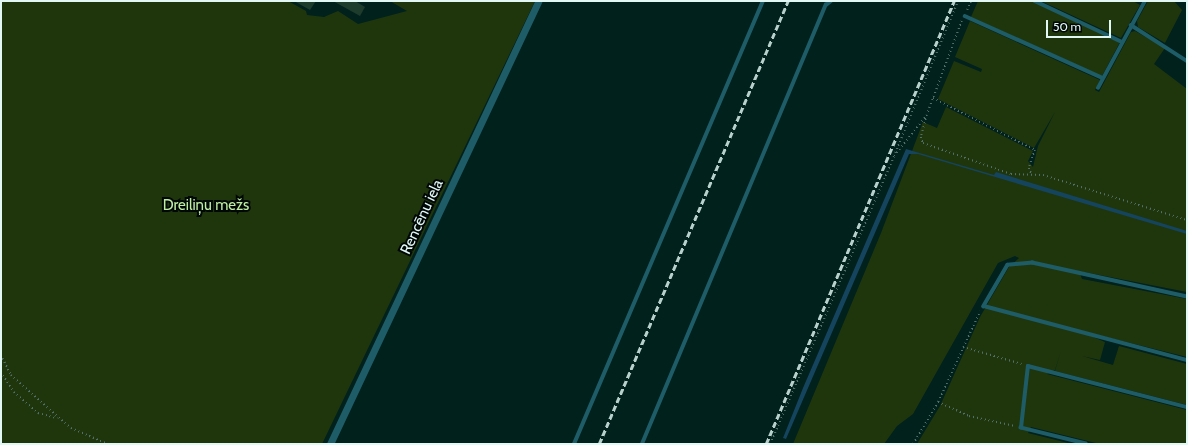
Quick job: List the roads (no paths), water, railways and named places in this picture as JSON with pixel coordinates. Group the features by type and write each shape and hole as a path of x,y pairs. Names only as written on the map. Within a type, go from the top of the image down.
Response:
{"street":[{"name":"Rencēnu iela","path":"330,444 538,1"}],"lane":[{"path":"574,444 763,1"},
{"path":"642,444 826,5 831,1"},
{"path":"1035,1 1122,42"},
{"path":"1098,88 1145,1"},
{"path":"965,16 1103,78"},
{"path":"1131,25 1187,61"},
{"path":"1187,297 1033,263 1008,265 984,306 1187,360"},
{"path":"1086,444 1020,428 1028,366 1187,407"}],"water":[{"path":"906,149 994,175 996,172 1187,231 1187,234 918,154 909,154 786,439 783,438 803,388"}],"railway":[{"path":"599,444 788,1"},
{"path":"766,444 954,1"}],"park label":[{"name":"Dreiliņu mežs","path":"206,206"}]}
